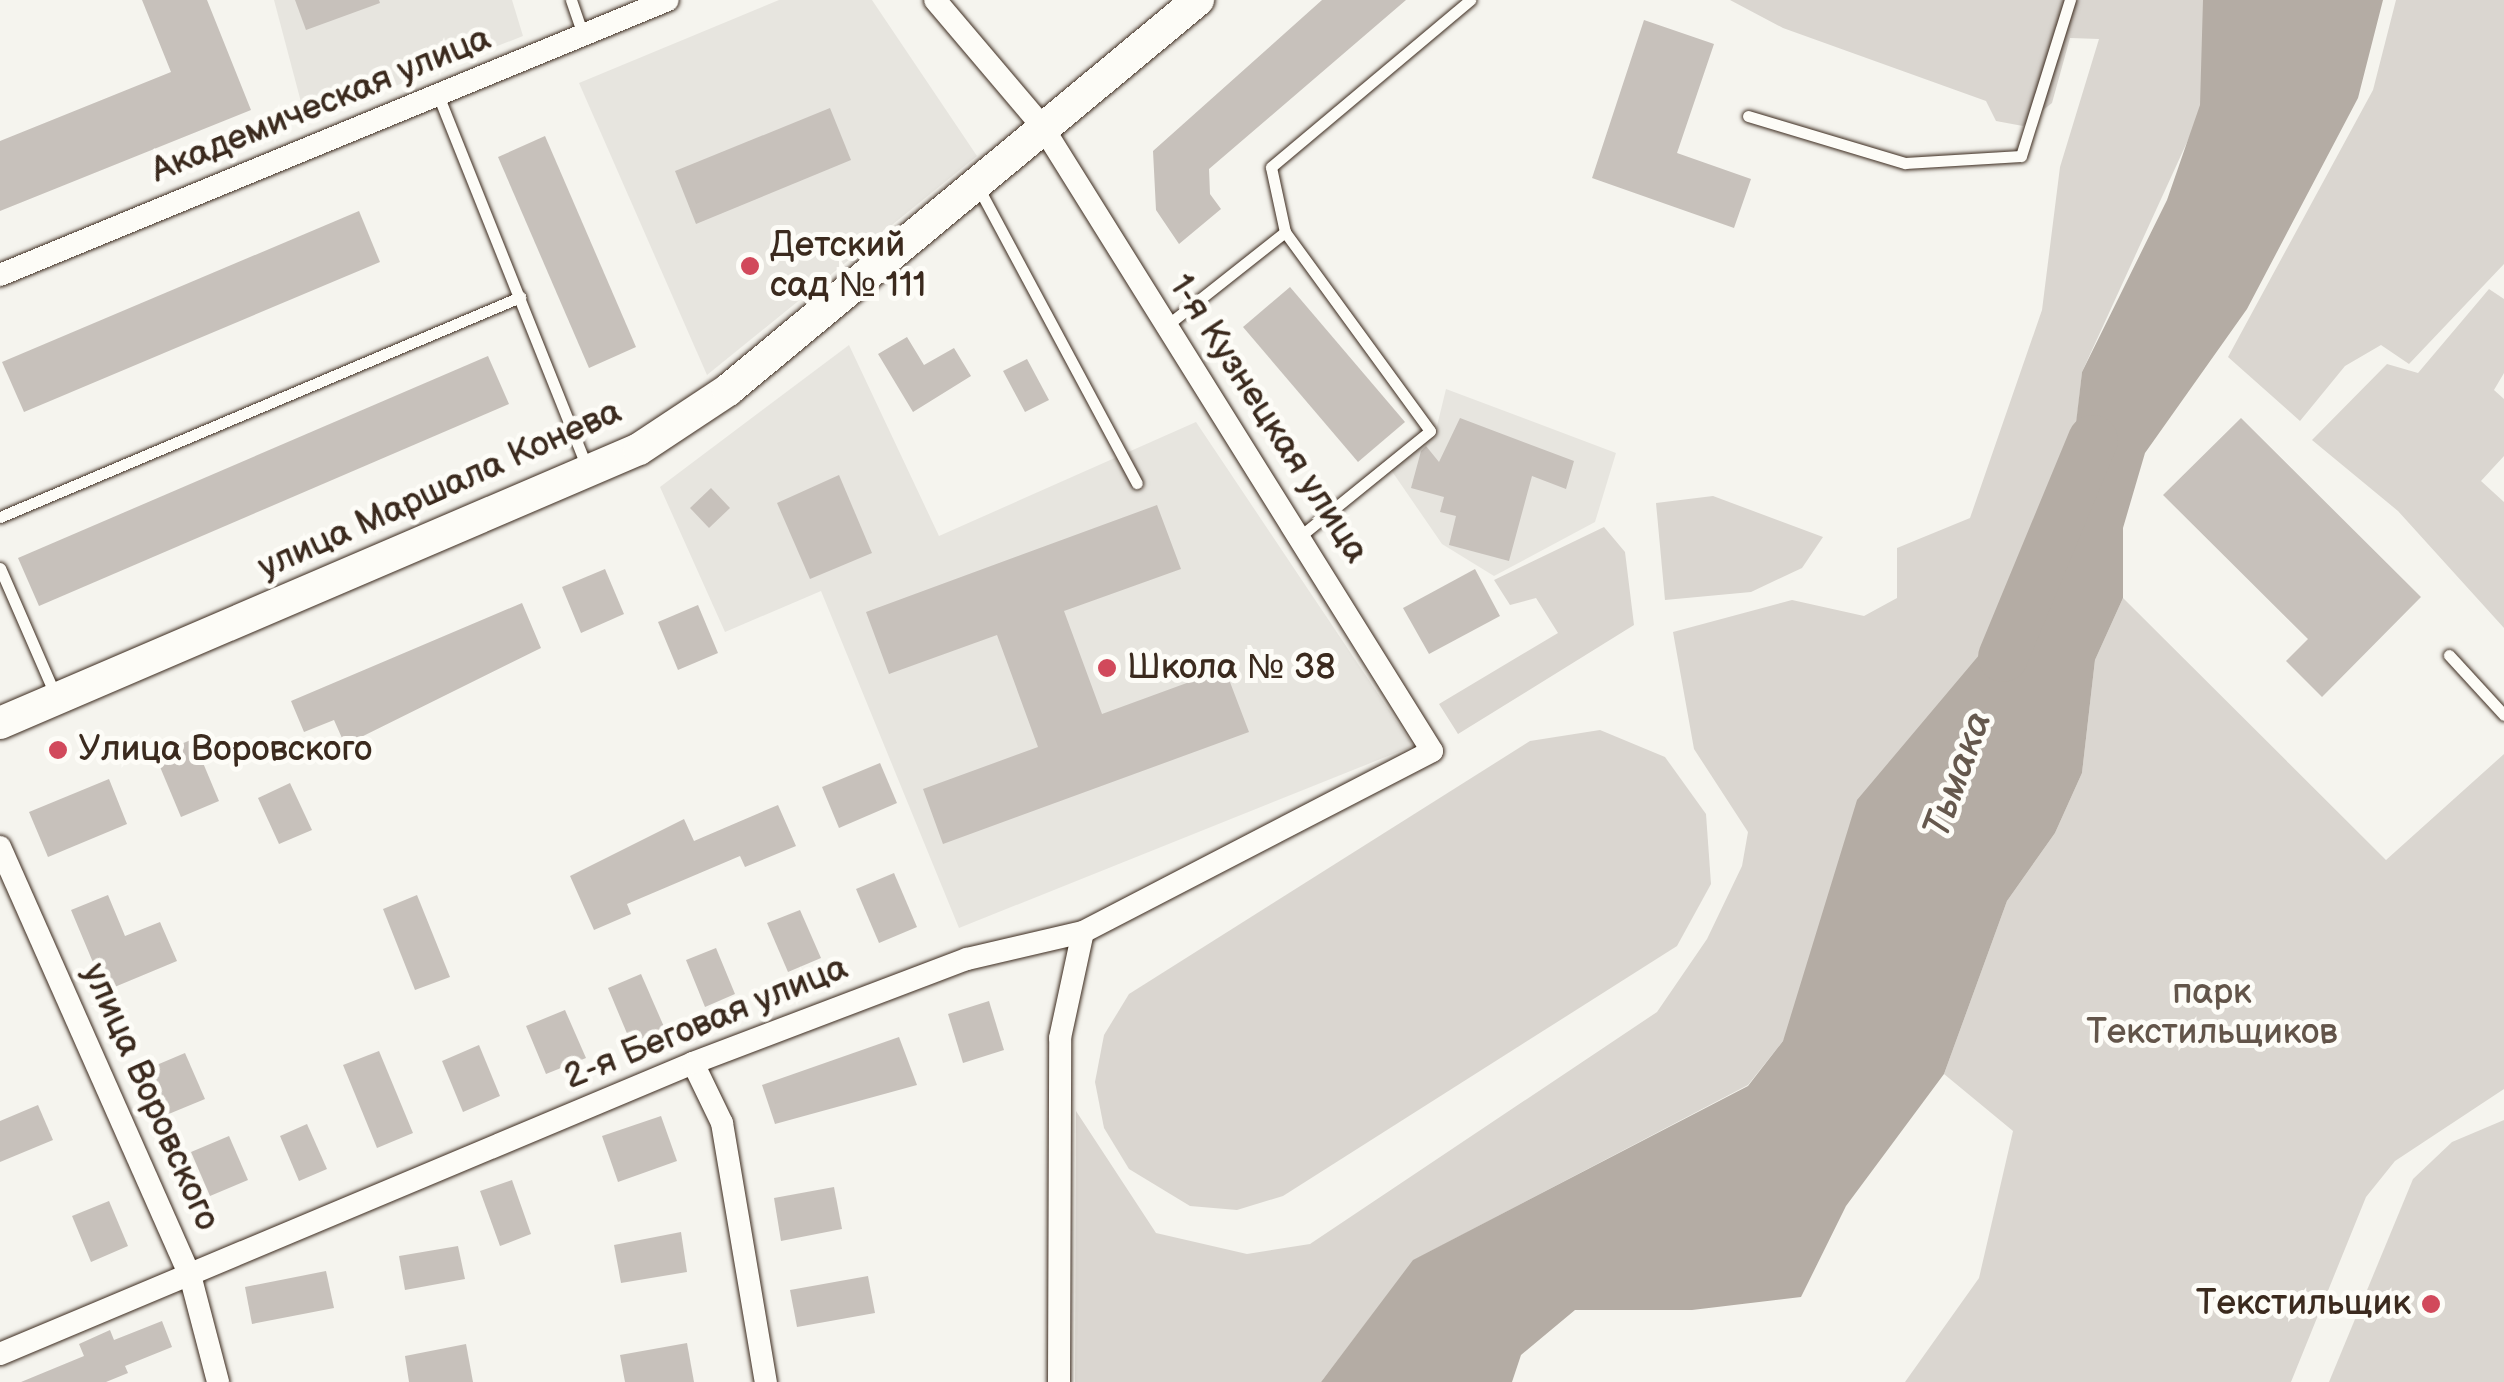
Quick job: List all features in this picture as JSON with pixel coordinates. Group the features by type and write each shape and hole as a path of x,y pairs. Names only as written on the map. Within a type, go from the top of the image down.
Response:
{"main road":[{"name":"улица Маршала Конева","path":"0,722 58,701 590,474 728,390 1198,0"}],"street":[{"name":"Академическая улица","path":"0,275 668,0"},
{"name":"1-я Кузнецкая улица","path":"935,0 1042,126 1166,326 1303,534 1432,752"},
{"name":"2-я Беговая улица","path":"0,1354 692,1064 967,959 1082,932 1432,752"},
{"name":"улица Воровского","path":"0,847 190,1275 218,1382"},
{"path":"1059,1382 1060,1038 1082,932"},
{"path":"692,1064 722,1124 766,1382"}],"lane":[{"path":"571,0 582,34"},
{"path":"1303,534 1430,430 1285,232 1271,167 1470,0"},
{"path":"1748,116 1905,163 2021,156 2070,0"},
{"path":"438,95 590,474"},
{"path":"976,183 1137,484"},
{"path":"1166,326 1285,232"},
{"path":"0,517 520,298"},
{"path":"0,568 58,701"},
{"path":"2448,655 2504,714"}],"shaded area":[{"path":"274,0 512,0 523,36 306,121"},
{"name":"Детский сад № 111","path":"779,0 872,0 977,156 707,375 579,83"},
{"name":"Школа № 38","path":"849,345 939,536 1196,422 1413,746 959,928 821,591 725,632 660,487"},
{"path":"1446,389 1616,453 1595,522 1494,576 1442,544 1389,467 1436,430"}],"green space":[{"path":"1730,0 2252,0 2082,372 2067,508 2028,597 1947,697 1783,1041 1748,1085 1414,1260 1321,1382 1075,1382 1076,1111 1156,1233 1247,1254 1310,1244 1657,1012 1707,939 1742,866 1748,832 1694,749 1673,632 1792,600 1864,616 1897,598 1897,548 1970,518 2042,310 2060,167 2099,39 2070,38 2052,103 2023,126 1996,121 1986,101 1783,28"},
{"path":"2396,0 2504,0 2504,264 2409,364 2381,345 2345,366 2300,421 2228,357 2373,90"},
{"path":"2489,289 2504,299 2504,373 2494,390 2504,399 2504,456 2481,481 2504,502 2504,628 2398,511 2312,440 2387,364 2418,373"},
{"path":"1713,496 1823,537 1802,568 1751,592 1665,600 1656,503"},
{"path":"1604,527 1625,552 1634,625 1458,734 1439,704 1558,633 1536,598 1510,605 1494,580"},
{"name":"парк Текстильщиков","path":"2123,598 2386,860 2504,754 2504,1089 2395,1161 2366,1197 2291,1382 1905,1382 1979,1278 2013,1131 1944,1074 2007,901 2055,833 2082,773 2095,660"},
{"path":"1600,730 1665,757 1706,814 1711,884 1677,946 1283,1196 1237,1210 1190,1206 1129,1169 1104,1128 1095,1082 1104,1035 1129,994 1530,741"},
{"name":"Текстильщик","path":"2504,1120 2504,1382 2329,1382 2413,1179 2452,1142"}],"water":[{"path":"2203,0 2383,0 2358,98 2247,309 2145,453 2123,528 2123,598 2095,660 2082,773 2055,833 2007,901 1944,1074 1846,1206 1801,1297 1692,1310 1575,1310 1521,1355 1512,1382 1321,1382 1413,1260 1748,1086 1783,1041 1857,800 2028,597 2066,508 2082,372 2167,200 2200,105"}],"building":[{"path":"142,0 207,0 251,110 0,211 0,141 171,72"},
{"path":"295,0 379,0 380,3 306,30"},
{"path":"1322,0 1406,0 1209,169 1210,194 1221,209 1179,244 1156,210 1153,151"},
{"path":"1644,20 1714,44 1677,153 1751,179 1734,228 1592,178"},
{"path":"830,108 851,160 696,224 675,171"},
{"path":"545,136 636,347 589,368 498,157"},
{"path":"359,211 380,262 24,412 2,362"},
{"path":"1290,287 1405,422 1358,462 1243,327"},
{"path":"907,337 924,365 954,348 971,376 913,412 878,354"},
{"path":"488,356 509,404 39,606 18,558"},
{"path":"1027,359 1049,400 1025,412 1003,371"},
{"path":"1460,418 1574,461 1566,489 1532,476 1509,561 1449,545 1456,516 1440,512 1444,497 1411,488 1421,451 1426,446 1439,462"},
{"path":"2241,418 2421,597 2322,697 2286,661 2308,639 2163,495"},
{"path":"839,475 872,553 810,579 777,503"},
{"path":"711,488 730,508 709,528 690,508"},
{"path":"1157,505 1181,569 1064,611 1102,714 1225,669 1249,732 943,844 923,789 1038,747 997,635 889,674 866,612"},
{"path":"605,569 624,614 581,633 562,587"},
{"path":"1475,569 1500,616 1429,654 1403,608"},
{"path":"522,603 541,648 345,745 334,720 304,732 291,701"},
{"path":"698,605 718,653 678,670 658,622"},
{"path":"193,739 219,801 181,817 155,755"},
{"path":"880,763 897,803 839,828 822,787"},
{"path":"109,779 127,824 48,857 29,812"},
{"path":"290,783 312,830 279,844 258,798"},
{"path":"778,805 796,846 745,867 740,856 627,904 631,914 594,930 570,876 684,819 694,841"},
{"path":"894,873 917,927 879,943 856,889"},
{"path":"108,895 125,936 160,922 177,961 105,991 71,910"},
{"path":"417,895 450,977 415,990 383,909"},
{"path":"800,910 821,958 788,972 767,923"},
{"path":"716,948 735,994 705,1007 686,960"},
{"path":"641,974 665,1029 631,1043 608,988"},
{"path":"989,1001 1004,1050 963,1063 948,1014"},
{"path":"565,1010 586,1058 546,1074 526,1026"},
{"path":"899,1037 917,1085 775,1124 762,1085"},
{"path":"479,1045 500,1096 463,1112 442,1061"},
{"path":"379,1051 413,1133 377,1148 343,1065"},
{"path":"185,1053 205,1099 159,1118 140,1072"},
{"path":"38,1105 53,1140 0,1162 0,1121"},
{"path":"661,1116 677,1161 618,1182 602,1136"},
{"path":"307,1124 327,1169 299,1181 280,1136"},
{"path":"229,1136 248,1180 210,1196 191,1152"},
{"path":"512,1180 531,1234 500,1246 480,1191"},
{"path":"834,1187 842,1229 781,1241 774,1198"},
{"path":"109,1201 128,1246 91,1262 72,1216"},
{"path":"681,1232 687,1272 621,1283 614,1245"},
{"path":"458,1246 465,1279 405,1290 399,1256"},
{"path":"326,1271 334,1308 252,1324 245,1287"},
{"path":"868,1276 875,1313 797,1327 790,1290"},
{"path":"162,1321 172,1347 125,1366 128,1373 106,1382 21,1382 84,1356 79,1344 110,1330 114,1340"},
{"path":"687,1343 694,1382 625,1382 620,1355"},
{"path":"466,1344 473,1382 409,1382 405,1356"}],"waterway":[{"name":"Тьмака","path":"2003,657 2093,440"}],"place":[{"name":"Детский сад № 111","path":"750,266"},
{"name":"Школа № 38","path":"1107,668"},
{"name":"Улица Воровского","path":"58,750"},
{"name":"Текстильщик","path":"2431,1304"}]}
